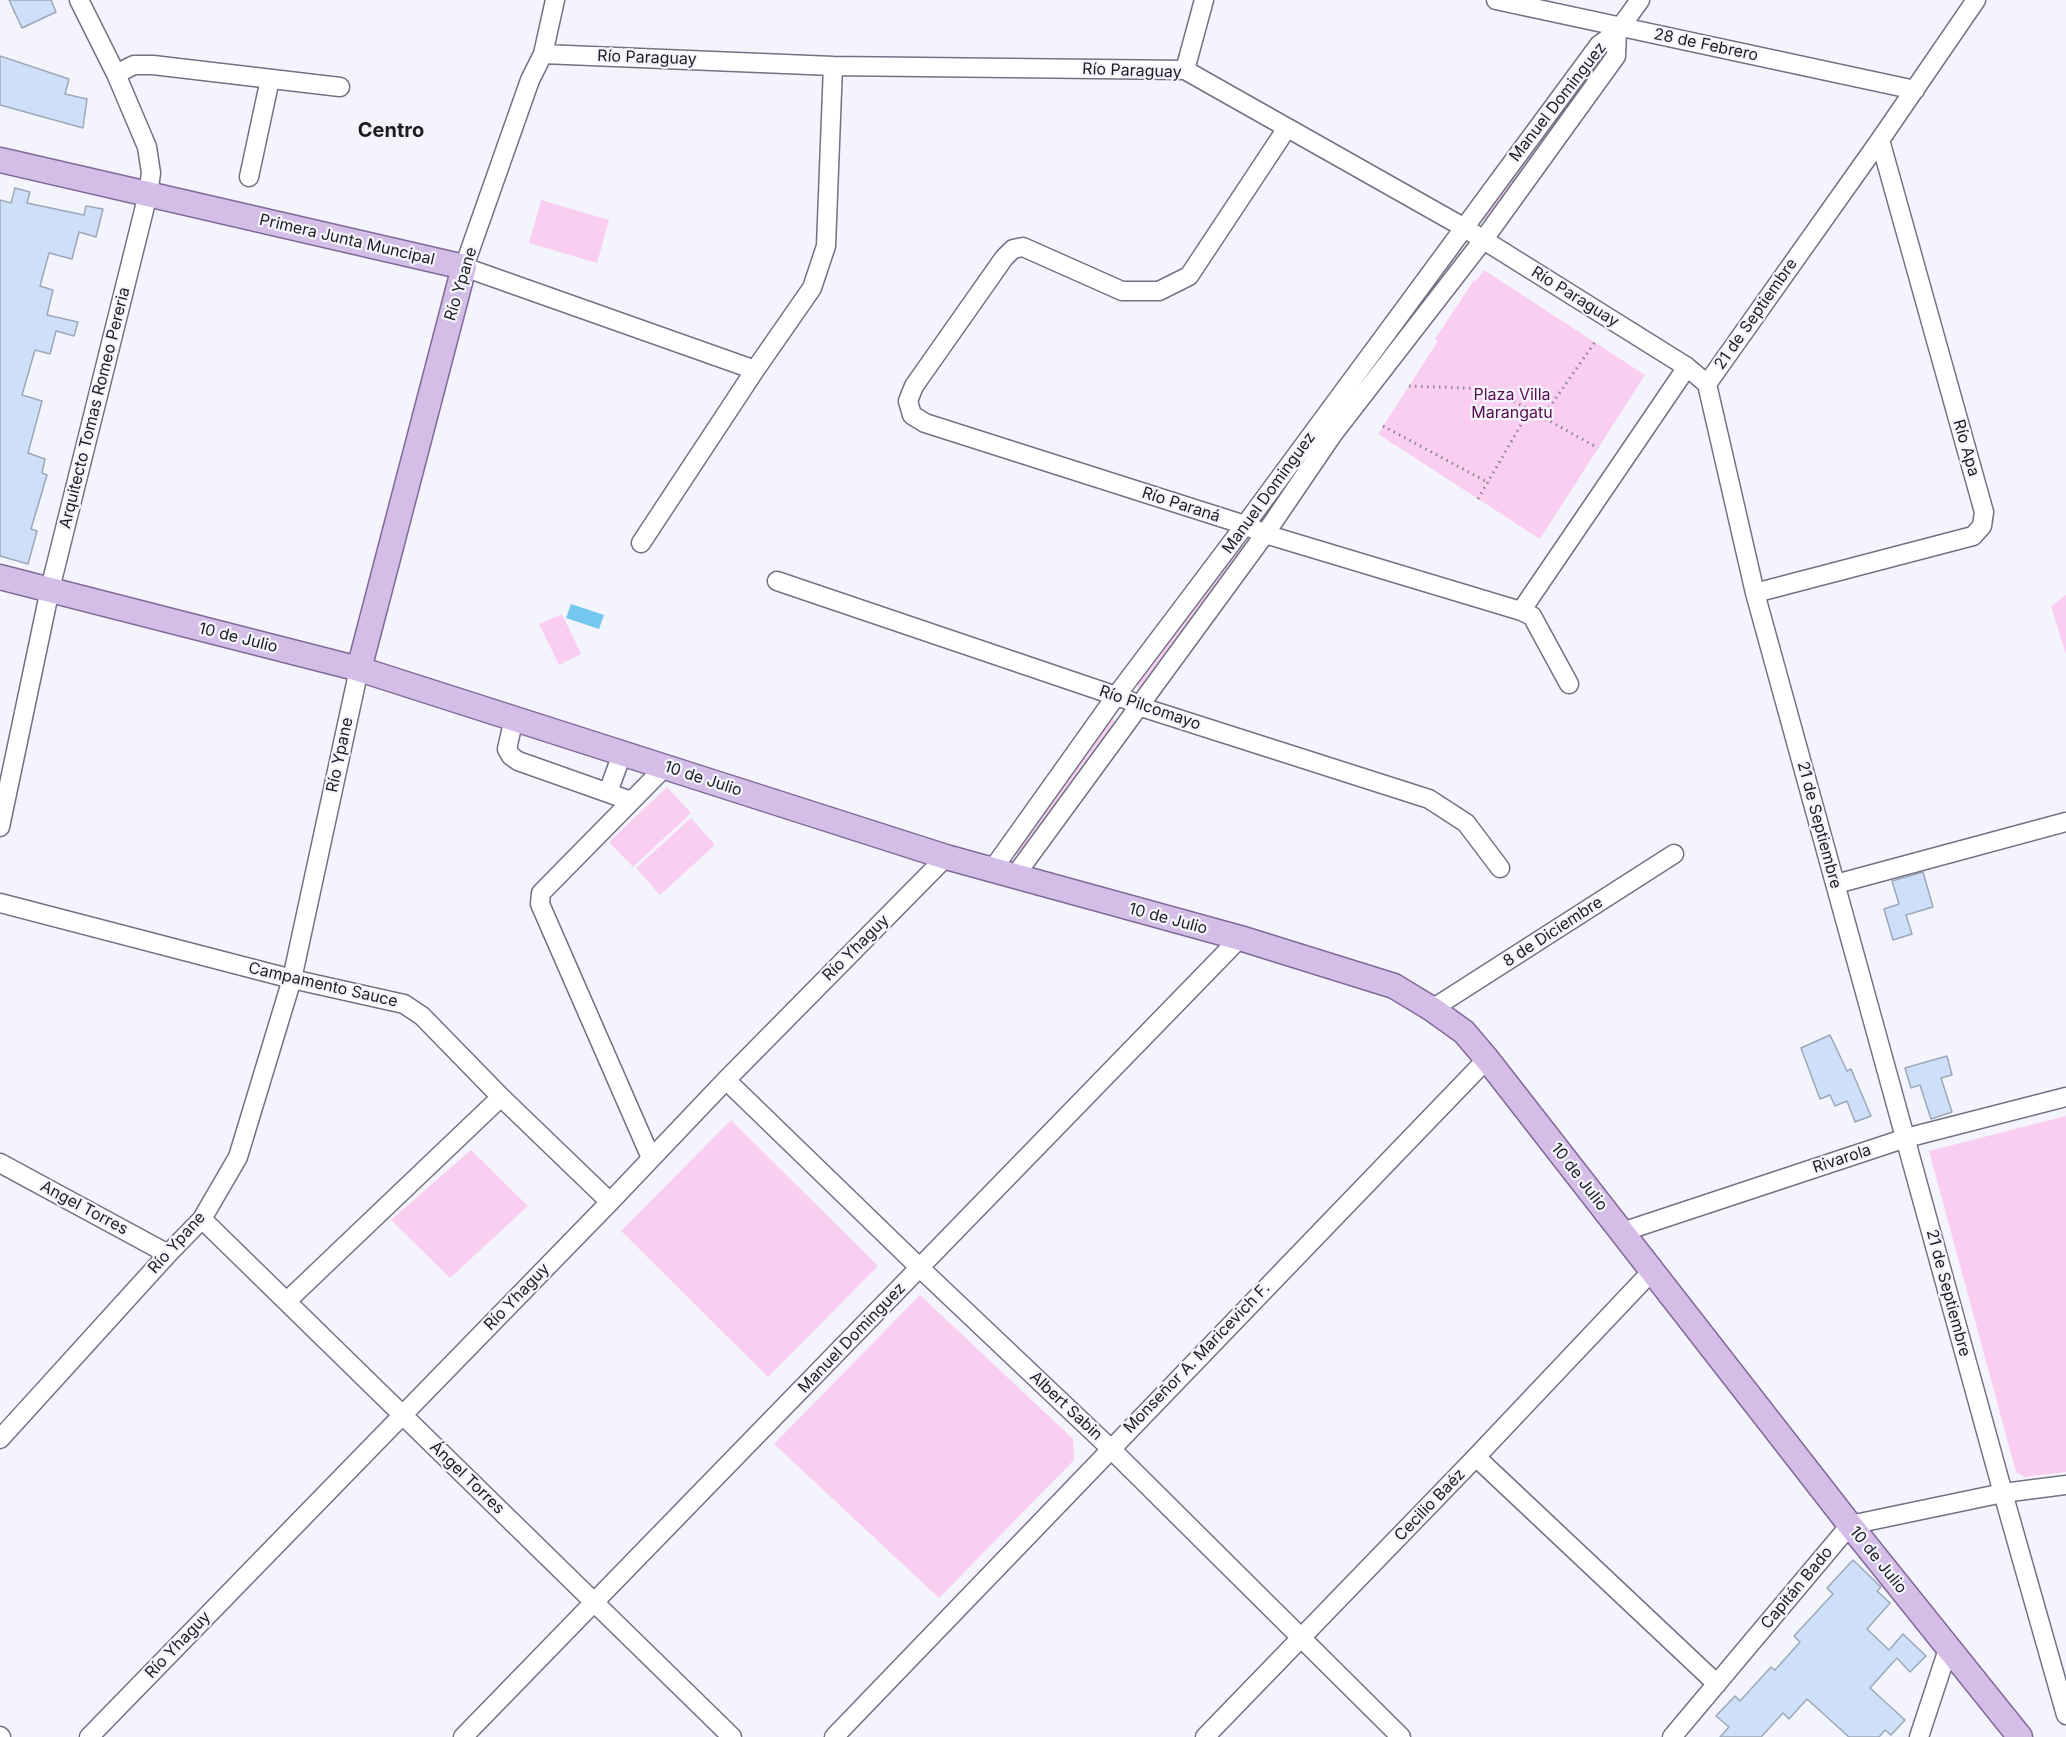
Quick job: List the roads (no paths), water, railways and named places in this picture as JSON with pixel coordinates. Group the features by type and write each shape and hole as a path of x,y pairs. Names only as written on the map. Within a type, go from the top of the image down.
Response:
{"main road":[{"name":"Primera Junta Muncipal","path":"0,160 464,267"},
{"name":"Río Ypane","path":"359,669 464,267"},
{"name":"10 de Julio","path":"0,577 359,669 1003,874 1240,938 1394,986 1464,1032 1487,1059 1850,1525 2020,1737"}],"street":[{"name":"Arquitecto Tomas Romeo Pereria","path":"0,827 50,589 148,194 151,172 147,147 116,74 79,0"},
{"name":"Río Ypane","path":"464,267 531,80 543,54 555,0"},
{"path":"1185,70 1204,0"},
{"name":"28 de Febrero","path":"1496,0 1618,29 1915,90"},
{"path":"1618,29 1640,0"},
{"name":"21 de Septiembre","path":"1976,0 1707,384 1755,593 2066,1715"},
{"name":"Manuel Dominguez","path":"1003,874 1116,696 1599,45 1618,29"},
{"name":"Manuel Dominguez","path":"1003,874 1138,706 1265,534 1333,434 1484,239 1616,56 1618,29"},
{"name":"Río Paraguay","path":"543,54 833,66 1185,70 1484,239 1687,368 1707,384"},
{"path":"116,74 134,65 153,65 340,87"},
{"path":"641,543 754,370 812,288 826,246 833,66"},
{"path":"249,177 270,79"},
{"name":"Río Paraná","path":"1287,128 1189,276 1159,291 1122,291 1023,247 1013,249 1004,258 914,386 908,401 912,414 925,423 1245,525 1265,534 1521,611"},
{"name":"Río Apa","path":"1755,593 1973,536 1982,526 1984,512 1880,140"},
{"name":"Primera Junta Muncipal","path":"464,267 754,370"},
{"name":"21 de Septiembre","path":"1521,611 1687,368"},
{"name":"Río Pilcomayo","path":"777,581 1116,696 1138,706 1429,800 1466,823 1500,868"},
{"path":"1521,611 1532,616 1569,684"},
{"name":"Río Ypane","path":"0,1439 202,1219 238,1157 292,979 359,669"},
{"path":"514,718 507,749 518,761 632,801"},
{"path":"608,792 622,754"},
{"path":"651,1158 540,904 541,893 665,767"},
{"path":"1836,884 2066,822"},
{"name":"8 de Diciembre","path":"1432,1009 1674,854"},
{"name":"Río Yhaguy","path":"89,1737 946,856"},
{"name":"Campamento Sauce","path":"0,903 292,979 404,1004 422,1016 501,1098 610,1202"},
{"name":"Manuel Dominguez","path":"463,1737 1240,938"},
{"name":"Monseñor A. Maricevich F.","path":"834,1737 1487,1059"},
{"name":"Albert Sabin","path":"726,1080 1110,1448 1401,1737"},
{"name":"Rivarola","path":"1622,1232 1906,1138 2066,1097"},
{"path":"287,1301 501,1098"},
{"name":"Angel Torres","path":"0,1163 168,1254"},
{"name":"Ángel Torres","path":"202,1219 732,1737"},
{"name":"Cecilio Baéz","path":"1205,1737 1652,1271"},
{"path":"1476,1457 1717,1684"},
{"path":"1850,1525 2003,1493 2066,1485"},
{"name":"Capitán Bado","path":"1672,1737 1850,1525"},
{"path":"1919,1737 1949,1646"}],"water":[{"path":"571,604 604,615 599,629 566,618"}],"district":[{"name":"Centro","path":"391,131"}],"park label":[{"name":"Plaza Villa Marangatu","path":"1512,404"}]}
